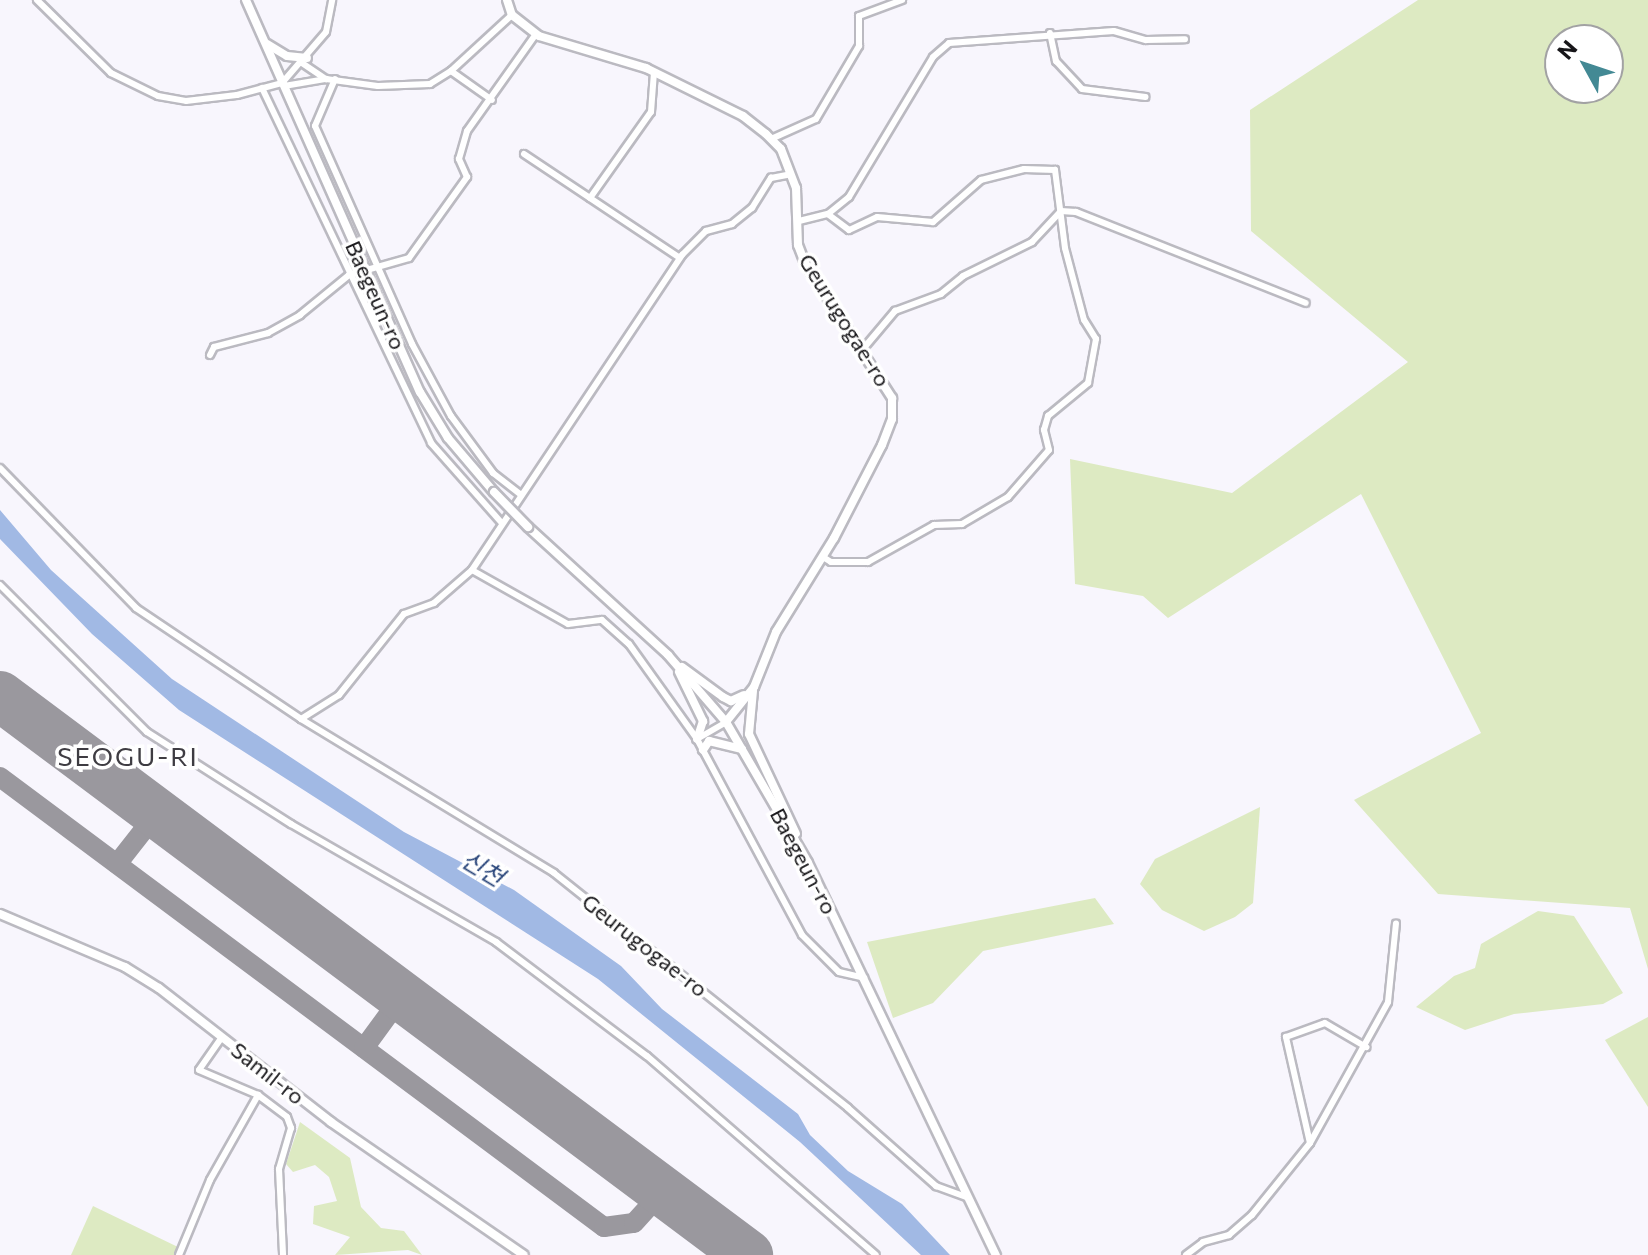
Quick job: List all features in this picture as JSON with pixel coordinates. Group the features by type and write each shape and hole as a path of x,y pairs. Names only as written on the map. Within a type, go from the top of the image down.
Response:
{"main road":[{"name":"Baegeun-ro","path":"246,0 420,392 448,438 494,492 673,661 726,722 808,863 996,1255"},
{"path":"507,0 512,15"},
{"name":"Geurugogae-ro","path":"512,15 536,34 654,72 743,116 771,139 791,174 805,263 892,398 892,419 823,557 776,632 754,687 726,722"},
{"path":"264,41 287,56 304,60"},
{"path":"673,661 731,701 754,687"},
{"path":"673,661 701,715 697,739"},
{"path":"754,687 747,709 749,734 808,863"},
{"path":"703,750 709,741 742,749"},
{"name":"Samil-ro","path":"0,914 125,967 331,1122 524,1255"}],"street":[{"path":"37,0 111,73 158,96 186,101 326,79 378,86 430,84 451,71 512,15"},
{"path":"283,84 326,32 332,0"},
{"path":"771,139 816,119 859,46 859,16 902,0"},
{"path":"799,221 828,214 849,197 933,57 949,43 1050,33 1114,31 1146,40 1185,39"},
{"path":"1050,33 1056,61 1082,89 1145,97"},
{"path":"210,355 214,347 268,333 289,321 336,290 349,275 409,258 467,177 459,159 467,131 492,100 536,34"},
{"path":"304,60 326,79"},
{"path":"451,71 492,100"},
{"path":"590,198 651,112 654,72"},
{"path":"335,79 315,126 412,344 451,416 493,473 521,495"},
{"path":"262,88 431,443 501,522"},
{"path":"524,154 680,258"},
{"path":"823,557 831,562 868,562 934,525 962,524 996,505 1049,450 1044,430 1048,416 1088,383 1096,339 1084,320 1055,170 1045,168 981,180 933,222 877,217 849,230 828,214"},
{"path":"301,719 339,695 404,614 434,603 472,570 507,512 680,258 706,231 732,224 752,208 771,178 791,174"},
{"path":"1061,211 1076,212 1306,303"},
{"path":"863,349 895,311 941,294 975,270 1032,242 1061,211"},
{"name":"Geurugogae-ro","path":"0,468 136,608 301,719 554,873 848,1108 936,1186 969,1198"},
{"path":"472,570 568,624 602,620 611,625 697,739 802,935 839,972 864,978"},
{"path":"0,585 147,732 291,824 496,942 647,1056 876,1255"},
{"path":"697,739 726,722"},
{"path":"1186,1255 1203,1242 1229,1235 1252,1215 1310,1143 1366,1047 1392,986 1396,923"},
{"path":"1310,1143 1286,1037 1325,1023 1366,1047"},
{"path":"222,1037 199,1070 258,1095 287,1117 291,1128 279,1169 283,1255"},
{"path":"179,1255 210,1180 258,1095"}],"green space":[{"path":"1418,0 1648,0 1648,969 1630,908 1438,894 1354,800 1481,733 1361,494 1168,618 1143,596 1075,584 1070,459 1232,493 1408,362 1251,231 1250,110"},
{"path":"1260,807 1253,903 1235,917 1204,931 1162,910 1140,884 1155,859"},
{"path":"1095,898 1114,924 983,951 933,1003 893,1018 867,942"},
{"path":"1538,911 1574,916 1623,993 1603,1004 1514,1014 1465,1030 1416,1007 1454,976 1475,968 1481,944"},
{"path":"1648,1017 1648,1107 1605,1040"},
{"path":"300,1122 350,1158 361,1207 381,1228 404,1231 422,1255 408,1250 335,1255 350,1237 313,1224 314,1206 337,1201 329,1177 315,1165 293,1172 286,1164"},
{"path":"93,1206 180,1248 176,1255 71,1255"}],"water":[{"path":"0,510 51,570 172,679 404,832 514,890 621,966 662,1009 798,1114 810,1135 848,1171 902,1204 950,1255 921,1255 800,1142 598,979 179,710 92,634 0,539"}],"taxiway":[{"path":"0,777 604,1227 634,1223 663,1191"},
{"path":"117,864 157,813"},
{"path":"364,1048 402,996"}],"runway":[{"path":"0,696 748,1255"}],"district":[{"name":"SEOGU-RI","path":"128,756"}],"water label":[{"name":"신천","path":"483,868"}]}
